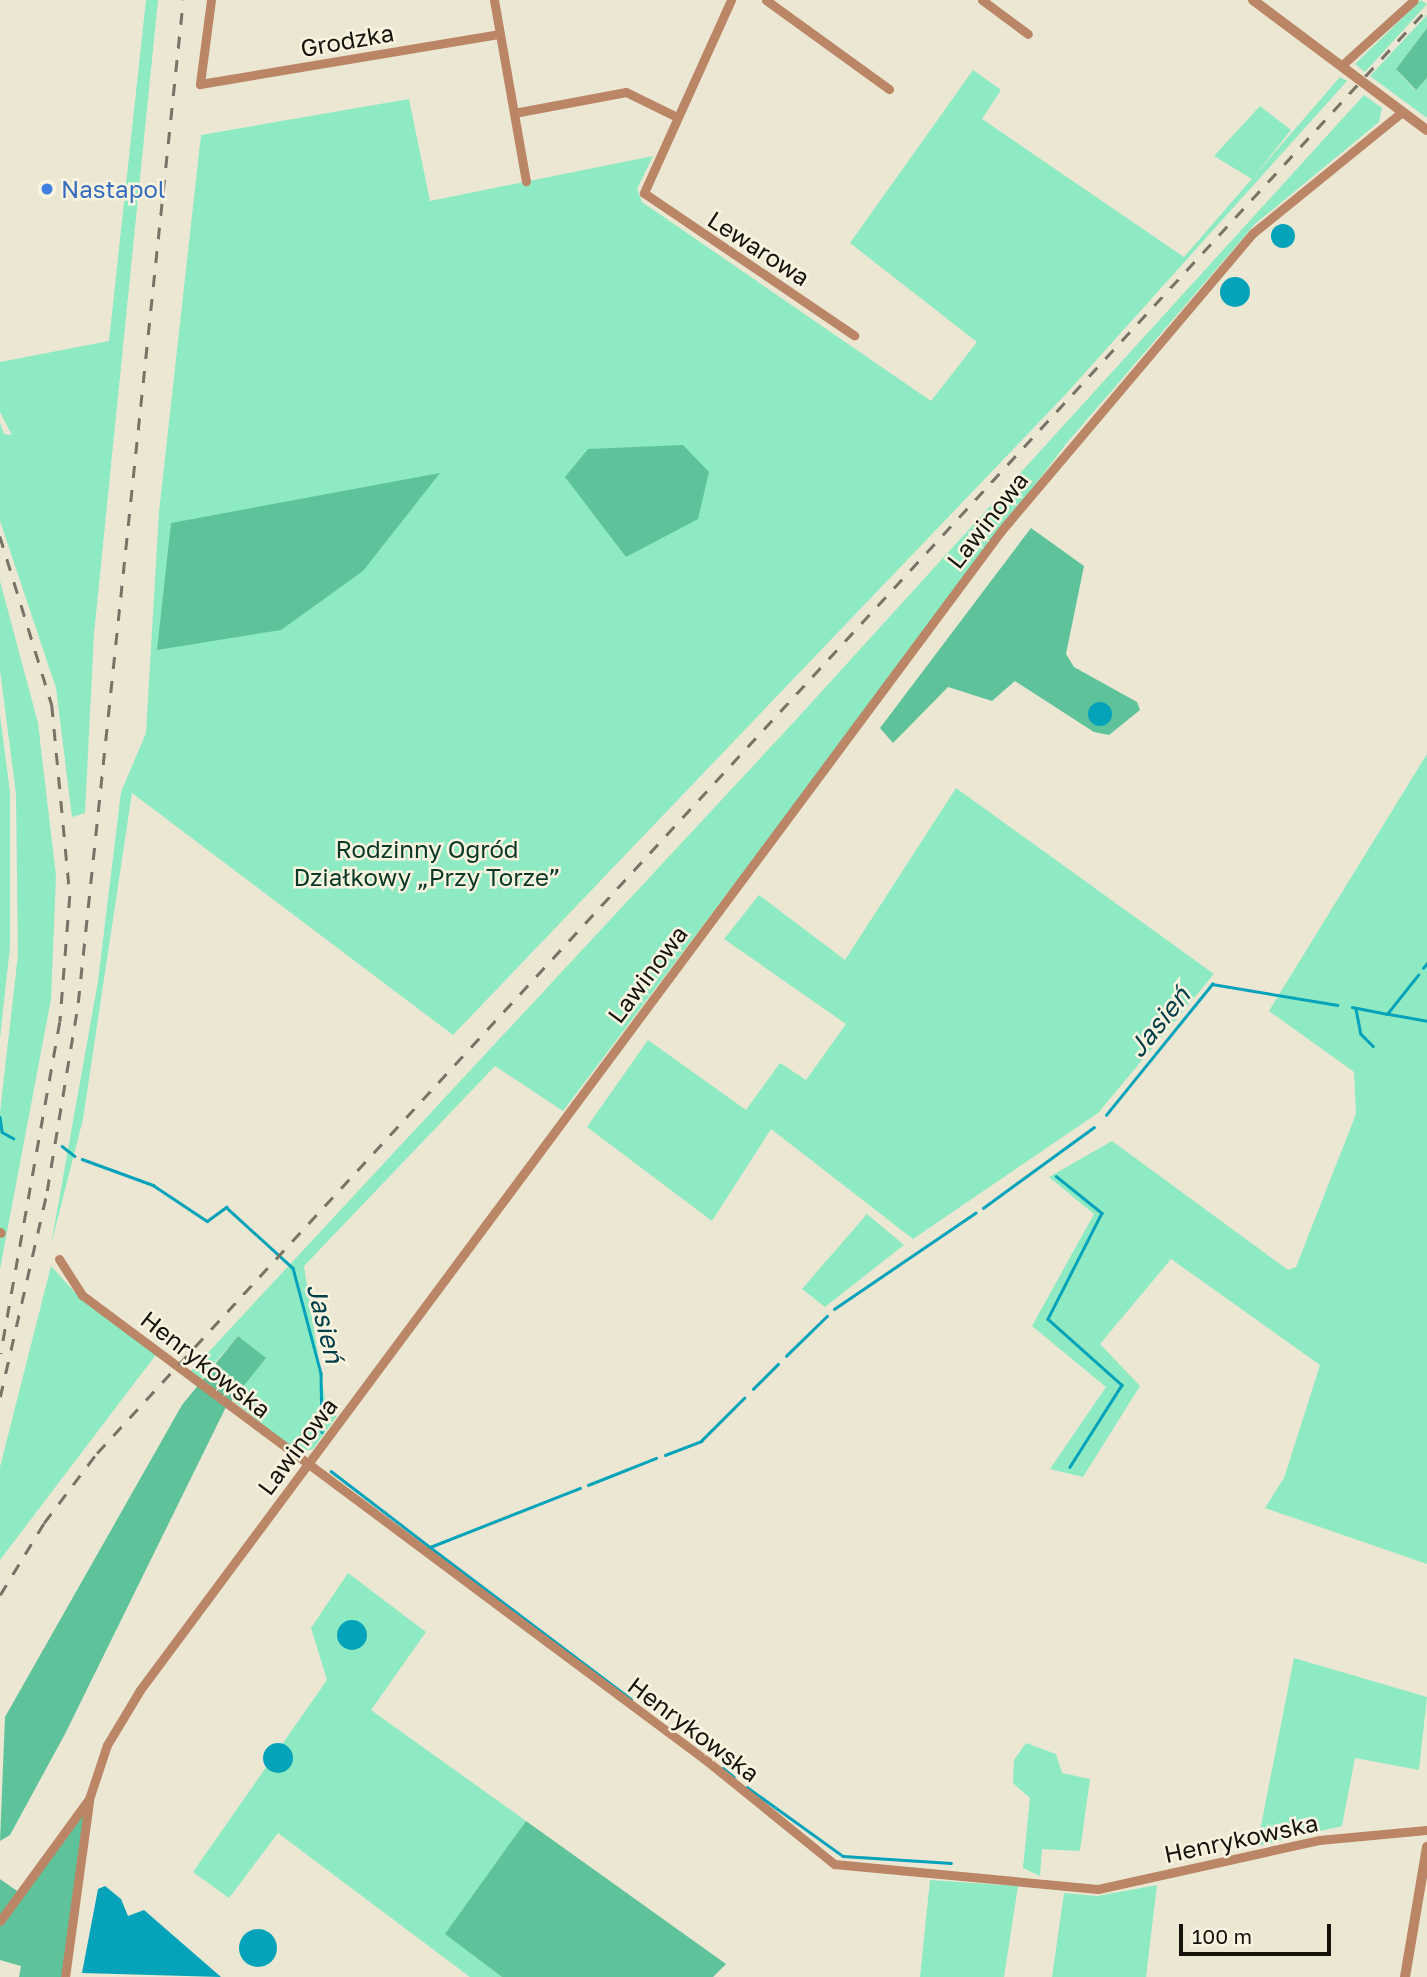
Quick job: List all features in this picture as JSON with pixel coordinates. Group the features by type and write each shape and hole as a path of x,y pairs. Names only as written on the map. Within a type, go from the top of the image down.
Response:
{"street":[{"name":"Grodzka","path":"211,0 200,84 500,34"},
{"path":"494,0 526,181"},
{"path":"514,113 626,92 676,116 731,0"},
{"path":"766,0 889,89"},
{"path":"982,0 1028,34"},
{"path":"1253,0 1427,130"},
{"path":"1341,66 1414,0"},
{"name":"Lawinowa","path":"0,1921 89,1800 107,1745 140,1690 1015,513 1252,233 1402,112"},
{"name":"Lewarowa","path":"676,116 644,193 854,335"},
{"name":"Henrykowska","path":"59,1259 82,1295 707,1761 834,1864 1098,1889 1319,1840 1427,1830"},
{"path":"65,1977 89,1800"},
{"path":"1405,1977 1427,1847"}],"green space":[{"path":"146,0 158,0 94,634 85,813 72,817 56,688 0,521 0,423 4,434 12,435 0,412 0,362 109,341"},
{"path":"1421,0 1427,4 1365,72 1355,64"},
{"path":"1427,15 1427,28 1396,69 1415,90 1427,78 1427,118 1370,76"},
{"path":"1427,28 1427,78 1416,90 1396,69"},
{"name":"Rodzinny Ogród Działkowy „Przy Torze”","path":"973,70 1001,90 982,119 1184,257 1340,77 1347,81 1065,395 453,1035 132,793 83,1119 51,1245 98,981 121,792 146,733 159,512 201,135 409,99 430,201 653,156 637,189 642,202 931,401 977,342 850,243"},
{"path":"1364,95 1382,108 1379,122 1255,224 1066,444 563,1111 495,1066 304,1266 327,1412 337,1416 313,1449 298,1453 232,1400 265,1358 238,1336 200,1380 190,1372 793,723"},
{"path":"1260,106 1291,130 1252,179 1214,156"},
{"path":"683,445 709,472 698,519 626,557 565,477 588,449"},
{"path":"440,473 363,571 281,630 157,650 171,523"},
{"path":"1031,528 1084,566 1066,654 1074,667 1137,702 1140,710 1109,735 1094,732 1015,681 992,701 948,687 893,743 880,728"},
{"path":"0,581 38,723 56,876 51,999 0,1269 0,1112 18,955 16,794 0,670"},
{"path":"0,715 10,792 10,947 0,1038"},
{"path":"1427,754 1427,1564 1265,1508 1284,1478 1320,1365 1171,1259 1100,1344 1140,1386 1083,1477 1050,1469 1106,1387 1032,1326 1094,1214 1049,1177 1112,1141 1288,1270 1296,1267 1356,1114 1354,1072 1269,1011"},
{"path":"956,788 1214,974 1098,1113 913,1239 771,1129 712,1221 587,1127 648,1040 746,1110 780,1063 806,1080 846,1024 724,939 759,895 845,960"},
{"path":"867,1214 904,1245 825,1307 802,1289"},
{"path":"51,1266 79,1297 158,1352 0,1560 0,1467"},
{"path":"238,1336 266,1358 225,1409 65,1734 10,1835 0,1841 5,1717 182,1405"},
{"path":"348,1573 426,1632 371,1710 526,1821 446,1934 502,1977 470,1977 278,1833 229,1898 193,1872 327,1680 311,1628"},
{"path":"1294,1658 1427,1697 1419,1770 1355,1758 1342,1826 1257,1846"},
{"path":"1026,1743 1056,1754 1062,1773 1090,1779 1080,1851 1042,1849 1040,1876 1023,1868 1030,1798 1013,1783 1014,1760"},
{"path":"89,1799 65,1977 19,1977 21,1966 0,1960 0,1879 20,1893"},
{"path":"526,1821 726,1964 713,1977 502,1977 445,1934"},
{"path":"930,1880 1018,1886 1004,1977 920,1977"},
{"path":"1157,1885 1146,1977 1052,1977 1064,1893 1097,1896"}],"water":[{"path":"1283,224 1291,228 1295,236 1291,244 1283,248 1275,244 1271,236 1275,228"},
{"path":"1235,277 1246,281 1250,292 1246,303 1235,307 1224,303 1220,292 1224,281"},
{"path":"1100,702 1109,705 1112,714 1109,723 1100,726 1091,723 1088,714 1091,705"},
{"path":"352,1620 362,1625 367,1635 362,1645 352,1650 342,1645 337,1635 342,1625"},
{"path":"278,1743 289,1747 293,1758 289,1769 278,1773 267,1769 263,1758 267,1747"},
{"path":"105,1886 121,1899 128,1916 144,1910 221,1977 82,1973 98,1889"},
{"path":"258,1929 271,1935 277,1948 271,1961 258,1967 245,1961 239,1948 245,1935"}],"waterway":[{"name":"Jasień","path":"1423,968 1427,963"},
{"name":"Jasień","path":"1352,1007 1387,1014 1418,975"},
{"name":"Jasień","path":"1106,1115 1212,984 1337,1005"},
{"path":"1356,1009 1361,1034 1373,1046"},
{"path":"1389,1014 1427,1021"},
{"path":"0,1117 2,1132 13,1138"},
{"name":"Jasień","path":"983,1208 1094,1127"},
{"path":"62,1146 75,1156"},
{"name":"Jasień","path":"82,1159 153,1185 207,1221 226,1207 293,1268 321,1373 322,1432"},
{"path":"1056,1176 1102,1213 1048,1319 1122,1385 1070,1467"},
{"name":"Jasień","path":"834,1309 975,1213"},
{"name":"Jasień","path":"786,1356 827,1316"},
{"name":"Jasień","path":"753,1389 778,1364"},
{"name":"Jasień","path":"665,1455 701,1441 744,1398"},
{"name":"Jasień","path":"588,1485 656,1458"},
{"name":"Jasień","path":"331,1471 430,1547 580,1488"},
{"path":"430,1547 631,1699"},
{"path":"723,1768 734,1777"},
{"path":"747,1787 843,1856 951,1863"}],"railway":[{"path":"0,1397 47,1191 78,1003 183,0"},
{"path":"0,1595 44,1523 97,1453 1427,9"},
{"path":"0,536 52,705 70,896 60,1022 1,1354"}],"place":[{"name":"Nastapol","path":"47,189"}]}
